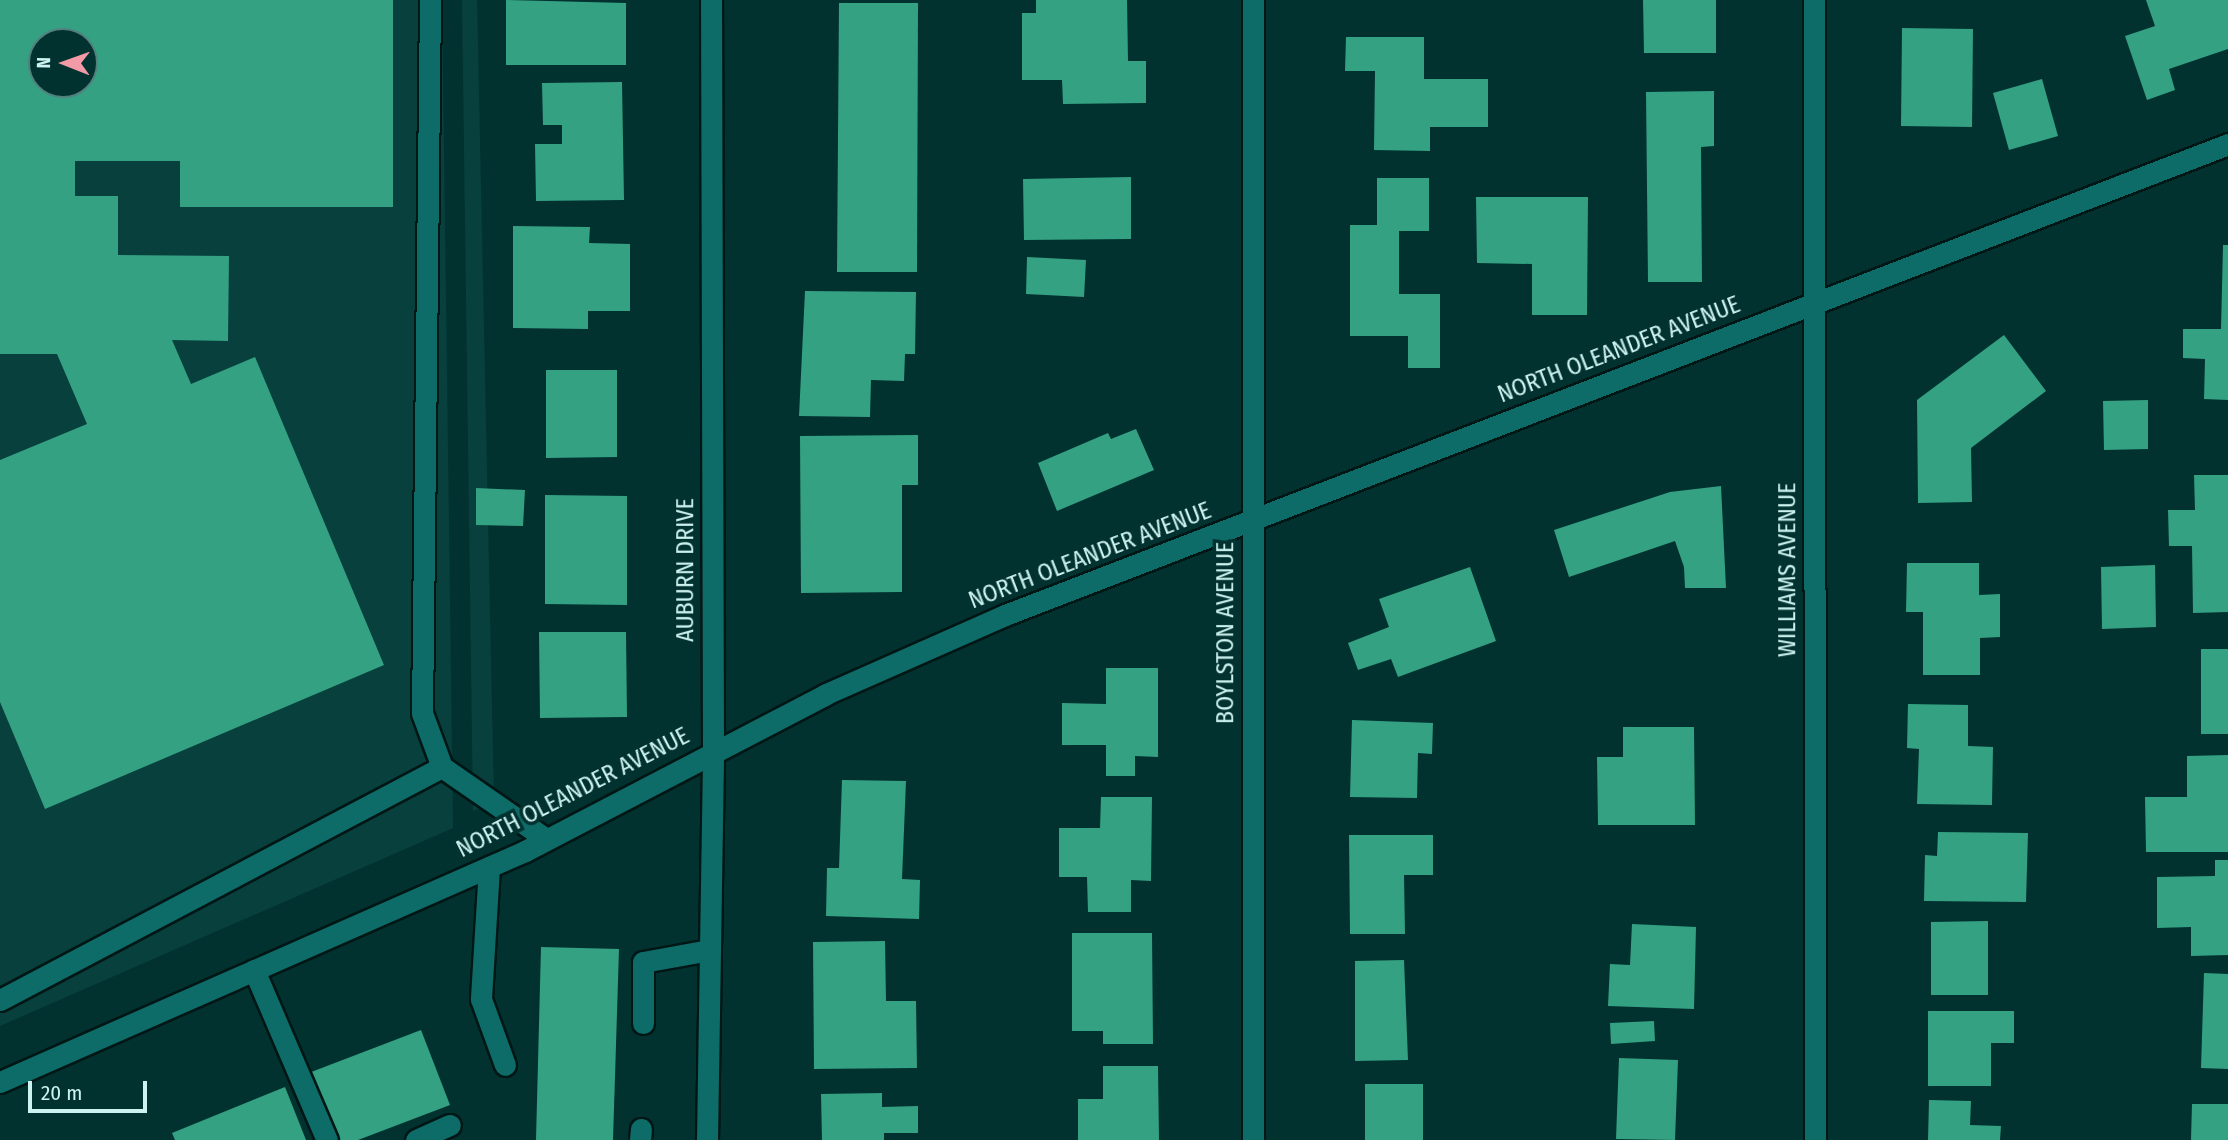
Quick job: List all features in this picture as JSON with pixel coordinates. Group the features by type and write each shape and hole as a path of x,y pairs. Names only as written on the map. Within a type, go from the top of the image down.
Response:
{"street":[{"path":"430,0 422,713 442,767 546,839"},
{"name":"AUBURN DRIVE","path":"706,1140 713,750 711,0"},
{"name":"BOYLSTON AVENUE","path":"1253,0 1253,1140"},
{"name":"WILLIAMS AVENUE","path":"1814,0 1815,1140"},
{"name":"NORTH OLEANDER AVENUE","path":"0,1082 489,867 713,750 1005,615 2228,144"},
{"path":"0,1000 442,767"},
{"path":"489,867 481,999 505,1065"},
{"path":"643,1023 643,962 710,950"},
{"path":"254,970 327,1140"},
{"path":"416,1140 450,1125"}],"shaded area":[{"path":"0,0 442,0 453,828 0,1026"},
{"path":"462,0 477,0 494,803 473,811"}],"building":[{"path":"0,0 393,0 393,207 180,207 180,161 75,161 75,196 118,196 118,255 229,256 228,341 172,340 191,384 255,357 384,665 45,809 0,702 0,460 87,424 57,354 0,354"},
{"path":"506,0 626,3 626,65 506,65"},
{"path":"1036,0 1127,0 1128,61 1146,61 1146,103 1063,104 1062,80 1022,80 1022,13 1036,13"},
{"path":"1643,0 1716,0 1716,53 1644,53"},
{"path":"2146,0 2228,0 2228,49 2169,69 2175,90 2147,100 2125,36 2155,26"},
{"path":"839,3 918,3 917,272 837,272"},
{"path":"1902,28 1973,29 1972,127 1901,126"},
{"path":"1346,37 1424,37 1424,79 1488,79 1488,127 1430,127 1430,151 1374,150 1375,71 1345,71"},
{"path":"2042,79 2058,136 2009,150 1993,93"},
{"path":"622,82 624,200 536,201 535,144 562,144 562,125 543,125 542,83"},
{"path":"1714,91 1714,146 1701,147 1702,282 1648,282 1646,92"},
{"path":"1131,177 1131,239 1024,240 1023,179"},
{"path":"1377,178 1429,178 1429,231 1399,231 1399,294 1440,294 1440,368 1408,368 1408,336 1350,336 1350,225 1377,225"},
{"path":"1476,197 1588,197 1587,315 1532,315 1532,264 1477,263"},
{"path":"513,226 590,227 589,243 630,244 630,311 588,311 588,329 513,328"},
{"path":"2223,245 2228,245 2228,400 2204,399 2205,359 2183,358 2183,329 2221,329"},
{"path":"1027,257 1086,260 1084,297 1026,294"},
{"path":"805,291 916,292 915,354 905,354 904,381 871,380 870,417 799,416"},
{"path":"2004,335 2046,391 1971,448 1972,502 1918,503 1917,400"},
{"path":"546,370 617,370 617,457 546,458"},
{"path":"2148,400 2148,449 2104,450 2103,401"},
{"path":"1136,429 1154,470 1057,511 1038,463 1108,433 1111,439"},
{"path":"918,435 918,485 902,485 902,592 801,593 800,436"},
{"path":"2194,475 2228,475 2228,612 2193,613 2192,546 2169,546 2168,510 2195,510"},
{"path":"1721,486 1726,588 1685,588 1684,567 1675,541 1569,577 1554,530 1670,492"},
{"path":"476,488 525,490 523,526 476,525"},
{"path":"545,495 627,496 627,605 545,604"},
{"path":"1907,563 1979,563 1979,595 2000,594 2000,637 1980,638 1980,675 1923,675 1923,612 1906,612"},
{"path":"2155,565 2156,627 2102,629 2101,567"},
{"path":"1470,567 1496,641 1398,677 1391,659 1358,670 1348,643 1389,627 1379,599"},
{"path":"539,632 626,632 627,717 540,718"},
{"path":"2201,649 2228,649 2228,734 2201,734"},
{"path":"1106,668 1158,668 1158,757 1135,756 1135,776 1106,776 1106,745 1062,745 1062,703 1106,704"},
{"path":"1908,704 1968,705 1968,746 1993,747 1992,805 1917,804 1919,749 1907,748"},
{"path":"1352,720 1433,723 1432,754 1418,753 1417,798 1350,797"},
{"path":"1623,727 1694,727 1695,825 1598,825 1597,757 1623,757"},
{"path":"2228,755 2228,852 2146,852 2145,797 2187,797 2187,756"},
{"path":"842,780 906,781 902,879 920,880 919,919 826,916 827,868 839,868"},
{"path":"1101,797 1152,797 1151,881 1131,880 1131,912 1088,912 1087,877 1059,877 1059,828 1100,828"},
{"path":"1938,832 2028,833 2026,902 1924,901 1925,855 1937,856"},
{"path":"1349,835 1433,835 1433,875 1404,875 1405,934 1350,934"},
{"path":"2215,860 2228,860 2228,955 2191,956 2191,927 2157,928 2157,877 2215,876"},
{"path":"1988,921 1988,995 1931,995 1931,922"},
{"path":"1632,924 1696,927 1694,1009 1608,1006 1610,964 1630,965"},
{"path":"1072,933 1152,933 1153,1044 1103,1044 1103,1031 1072,1031"},
{"path":"885,941 886,1001 916,1001 917,1068 814,1069 813,942"},
{"path":"541,947 619,949 613,1140 536,1140"},
{"path":"1404,960 1408,1060 1355,1061 1355,961"},
{"path":"2204,973 2228,974 2228,1069 2201,1068"},
{"path":"1928,1011 2014,1011 2014,1043 1991,1043 1991,1086 1928,1086"},
{"path":"1654,1021 1655,1041 1611,1044 1610,1023"},
{"path":"421,1030 450,1105 358,1140 331,1140 306,1074"},
{"path":"1619,1058 1678,1060 1675,1140 1616,1139"},
{"path":"1103,1066 1158,1066 1159,1140 1078,1140 1078,1099 1103,1099"},
{"path":"1365,1084 1423,1084 1423,1140 1365,1140"},
{"path":"285,1087 306,1140 175,1140 172,1133"},
{"path":"882,1093 882,1107 918,1106 918,1133 884,1133 884,1140 822,1140 821,1094"},
{"path":"1929,1100 1971,1101 1970,1125 2001,1126 2000,1140 1928,1140"},
{"path":"2192,1104 2228,1104 2228,1140 2191,1140"}]}
